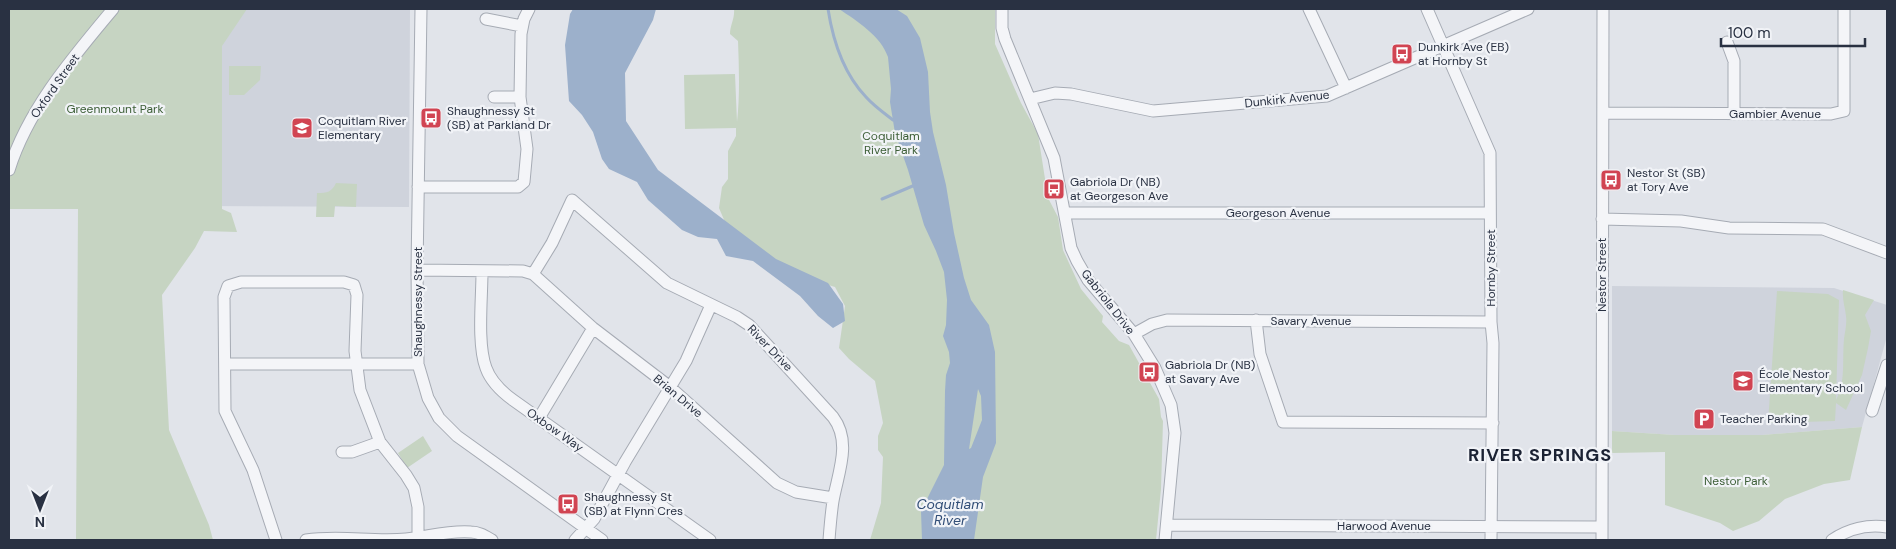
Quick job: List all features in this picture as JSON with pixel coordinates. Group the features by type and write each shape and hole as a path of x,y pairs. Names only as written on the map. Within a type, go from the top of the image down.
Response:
{"street":[{"name":"Oxford Street","path":"9,170 19,142 41,105 113,9"},
{"name":"Shaughnessy Street","path":"421,9 417,270 418,364 428,398 439,418 457,436 602,540"},
{"path":"418,187 518,187 522,185 526,176 527,149 520,97 522,26 530,9"},
{"name":"Gabriola Drive","path":"1002,9 1002,28 1005,39 1054,158 1072,248 1083,272 1134,334 1162,383 1174,417 1176,433 1165,540"},
{"path":"1309,9 1346,88"},
{"name":"Hornby Street","path":"1427,9 1490,153 1491,322 1493,343 1491,540"},
{"name":"Dunkirk Avenue","path":"1030,100 1055,93 1071,94 1153,111 1318,97 1334,94 1528,9"},
{"name":"Nestor Street","path":"1602,540 1603,9"},
{"name":"Gambier Avenue","path":"1603,113 1831,114 1844,111 1844,9"},
{"path":"486,19 522,26"},
{"path":"1727,42 1734,60 1734,114"},
{"path":"494,97 520,97"},
{"name":"River Drive","path":"533,274 552,243 572,200 660,278 744,322 756,331 837,421 841,433 843,452 833,498 830,540"},
{"name":"Georgeson Avenue","path":"1065,213 1490,213"},
{"path":"1602,219 1681,221 1729,228 1823,228 1887,253"},
{"path":"417,270 523,272 533,274"},
{"name":"Oxbow Way","path":"482,272 482,344 486,367 498,388 710,540"},
{"name":"Brian Drive","path":"533,274 593,328 670,387 778,483 796,492 833,498"},
{"path":"276,540 256,477 225,411 224,298 228,286 240,282 344,282 354,285 357,295 355,351 360,390 380,442 414,488 418,507 418,538"},
{"path":"575,540 594,519 686,361 711,305"},
{"name":"Savary Avenue","path":"1134,334 1152,324 1167,320 1491,322"},
{"path":"1256,320 1260,354 1283,422 1493,423"},
{"path":"539,418 593,328"},
{"path":"224,364 418,364"},
{"path":"1872,411 1887,365"},
{"path":"342,452 352,452 380,442"},
{"name":"Harwood Avenue","path":"1167,525 1602,528"},
{"path":"1832,540 1845,532 1860,528 1887,527"},
{"path":"306,540 327,538 407,539 471,532 477,532 492,540"}],"shaded area":[{"name":"Coquitlam River Elementary","path":"234,9 410,9 409,207 194,206 191,100"},
{"name":"École Nestor Elementary School","path":"1612,286 1834,288 1887,305 1887,336 1862,427 1762,435 1675,435 1612,431"}],"green space":[{"name":"Greenmount Park","path":"9,9 247,9 222,46 222,209 231,213 237,232 204,231 195,248 162,295 169,430 209,525 213,540 76,540 78,209 9,209"},
{"name":"Coquitlam River Park","path":"734,9 995,9 995,44 1021,103 1038,134 1048,198 1058,217 1063,250 1081,289 1103,316 1102,322 1119,341 1129,345 1159,399 1163,421 1161,489 1156,540 870,540 881,503 883,457 878,450 878,436 883,423 875,381 839,348 845,306 835,287 812,280 792,270 728,229 719,208 722,187 728,179 728,151 736,136 736,128 685,129 684,75 735,74 737,122 739,92 738,41 730,34"},
{"path":"229,66 261,66 260,80 244,95 229,95"},
{"path":"336,183 357,184 356,207 335,206 334,217 316,217 317,193 329,191"},
{"path":"1843,290 1874,300 1865,315 1871,331 1862,375 1846,410 1836,403 1835,421 1768,423 1777,291 1828,294 1839,300 1836,400 1841,386 1846,325"},
{"name":"Nestor Park","path":"1862,427 1850,480 1824,484 1785,499 1759,521 1733,531 1720,523 1665,505 1665,452 1612,453 1612,431 1675,435 1762,435"},
{"path":"423,436 432,451 407,468 398,453"}],"water":[{"path":"573,9 656,9 653,20 625,73 626,121 658,170 776,259 828,283 843,304 845,321 833,328 818,316 800,296 753,261 726,256 717,239 698,237 682,230 648,200 637,182 609,169 602,159 593,132 582,115 569,101 565,45 570,14"},
{"name":"Coquitlam River","path":"839,9 896,9 907,16 920,38 928,72 933,132 946,185 964,278 971,300 989,325 995,352 996,443 983,477 974,540 922,540 921,511 944,465 945,391 946,375 950,363 949,352 943,336 946,325 947,300 944,272 924,225 895,133 890,102 891,89 888,57 885,49 861,24","holes":["978,389 981,396 982,420 969,449"]}],"waterway":[{"path":"828,9 836,45 851,78 872,103 893,120 896,120"},
{"path":"882,199 915,185"}],"place":[{"name":"Dunkirk Ave (EB) at Hornby St","path":"1402,54"},
{"name":"Shaughnessy St (SB) at Parkland Dr","path":"431,118"},
{"name":"Coquitlam River Elementary","path":"302,128"},
{"name":"Nestor St (SB) at Tory Ave","path":"1611,180"},
{"name":"Gabriola Dr (NB) at Georgeson Ave","path":"1054,189"},
{"name":"Gabriola Dr (NB) at Savary Ave","path":"1149,372"},
{"name":"École Nestor Elementary School","path":"1743,381"},
{"name":"Teacher Parking","path":"1704,419"},
{"name":"Shaughnessy St (SB) at Flynn Cres","path":"568,504"}],"district":[{"name":"RIVER SPRINGS","path":"1540,455"}]}
